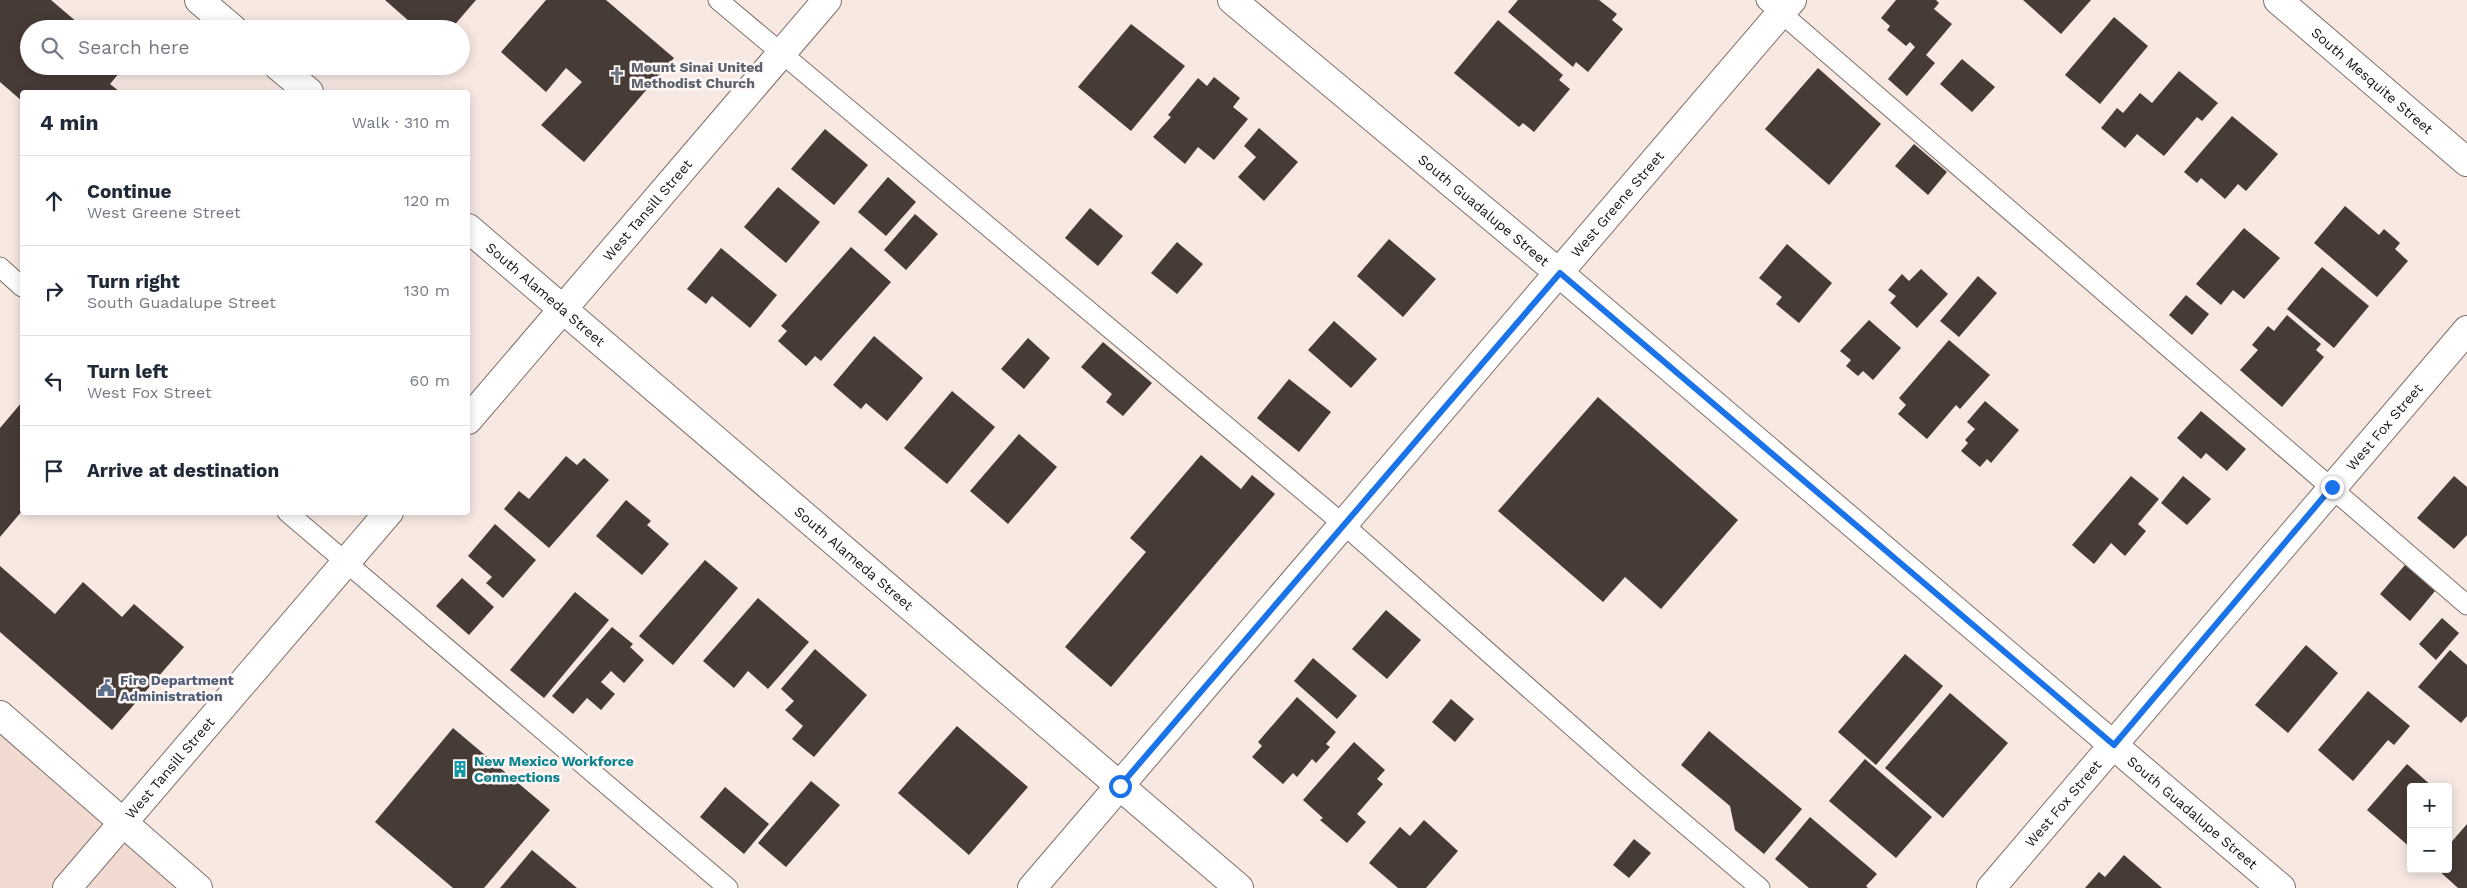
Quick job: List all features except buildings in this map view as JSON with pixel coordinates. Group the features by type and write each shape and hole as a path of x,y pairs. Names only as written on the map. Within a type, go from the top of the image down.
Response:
{"street":[{"path":"199,0 223,20"},
{"name":"West Tansill Street","path":"470,418 827,0"},
{"name":"South Guadalupe Street","path":"1232,0 1560,273 2281,888"},
{"name":"South Mesquite Street","path":"2278,0 2467,162"},
{"name":"West Greene Street","path":"1032,888 1560,273 1780,4"},
{"path":"289,75 307,90"},
{"name":"South Alameda Street","path":"470,230 1239,888"},
{"name":"West Fox Street","path":"1991,888 2467,330"},
{"name":"West Tansill Street","path":"67,888 386,515"},
{"path":"0,715 198,888"}],"lane":[{"path":"718,0 1343,524 1634,781 1760,888"},
{"path":"1780,4 2467,605"},
{"path":"0,267 20,285"},
{"path":"290,515 728,888"}],"shaded area":[{"path":"0,715 198,888 0,888"}],"place":[{"name":"Mount Sinai United Methodist Church","path":"617,75"},
{"name":"Fire Department Administration","path":"106,688"},
{"name":"New Mexico Workforce Connections","path":"460,769"}],"route":[{"path":"1120,786 1560,273 2114,745 2332,487"}]}
